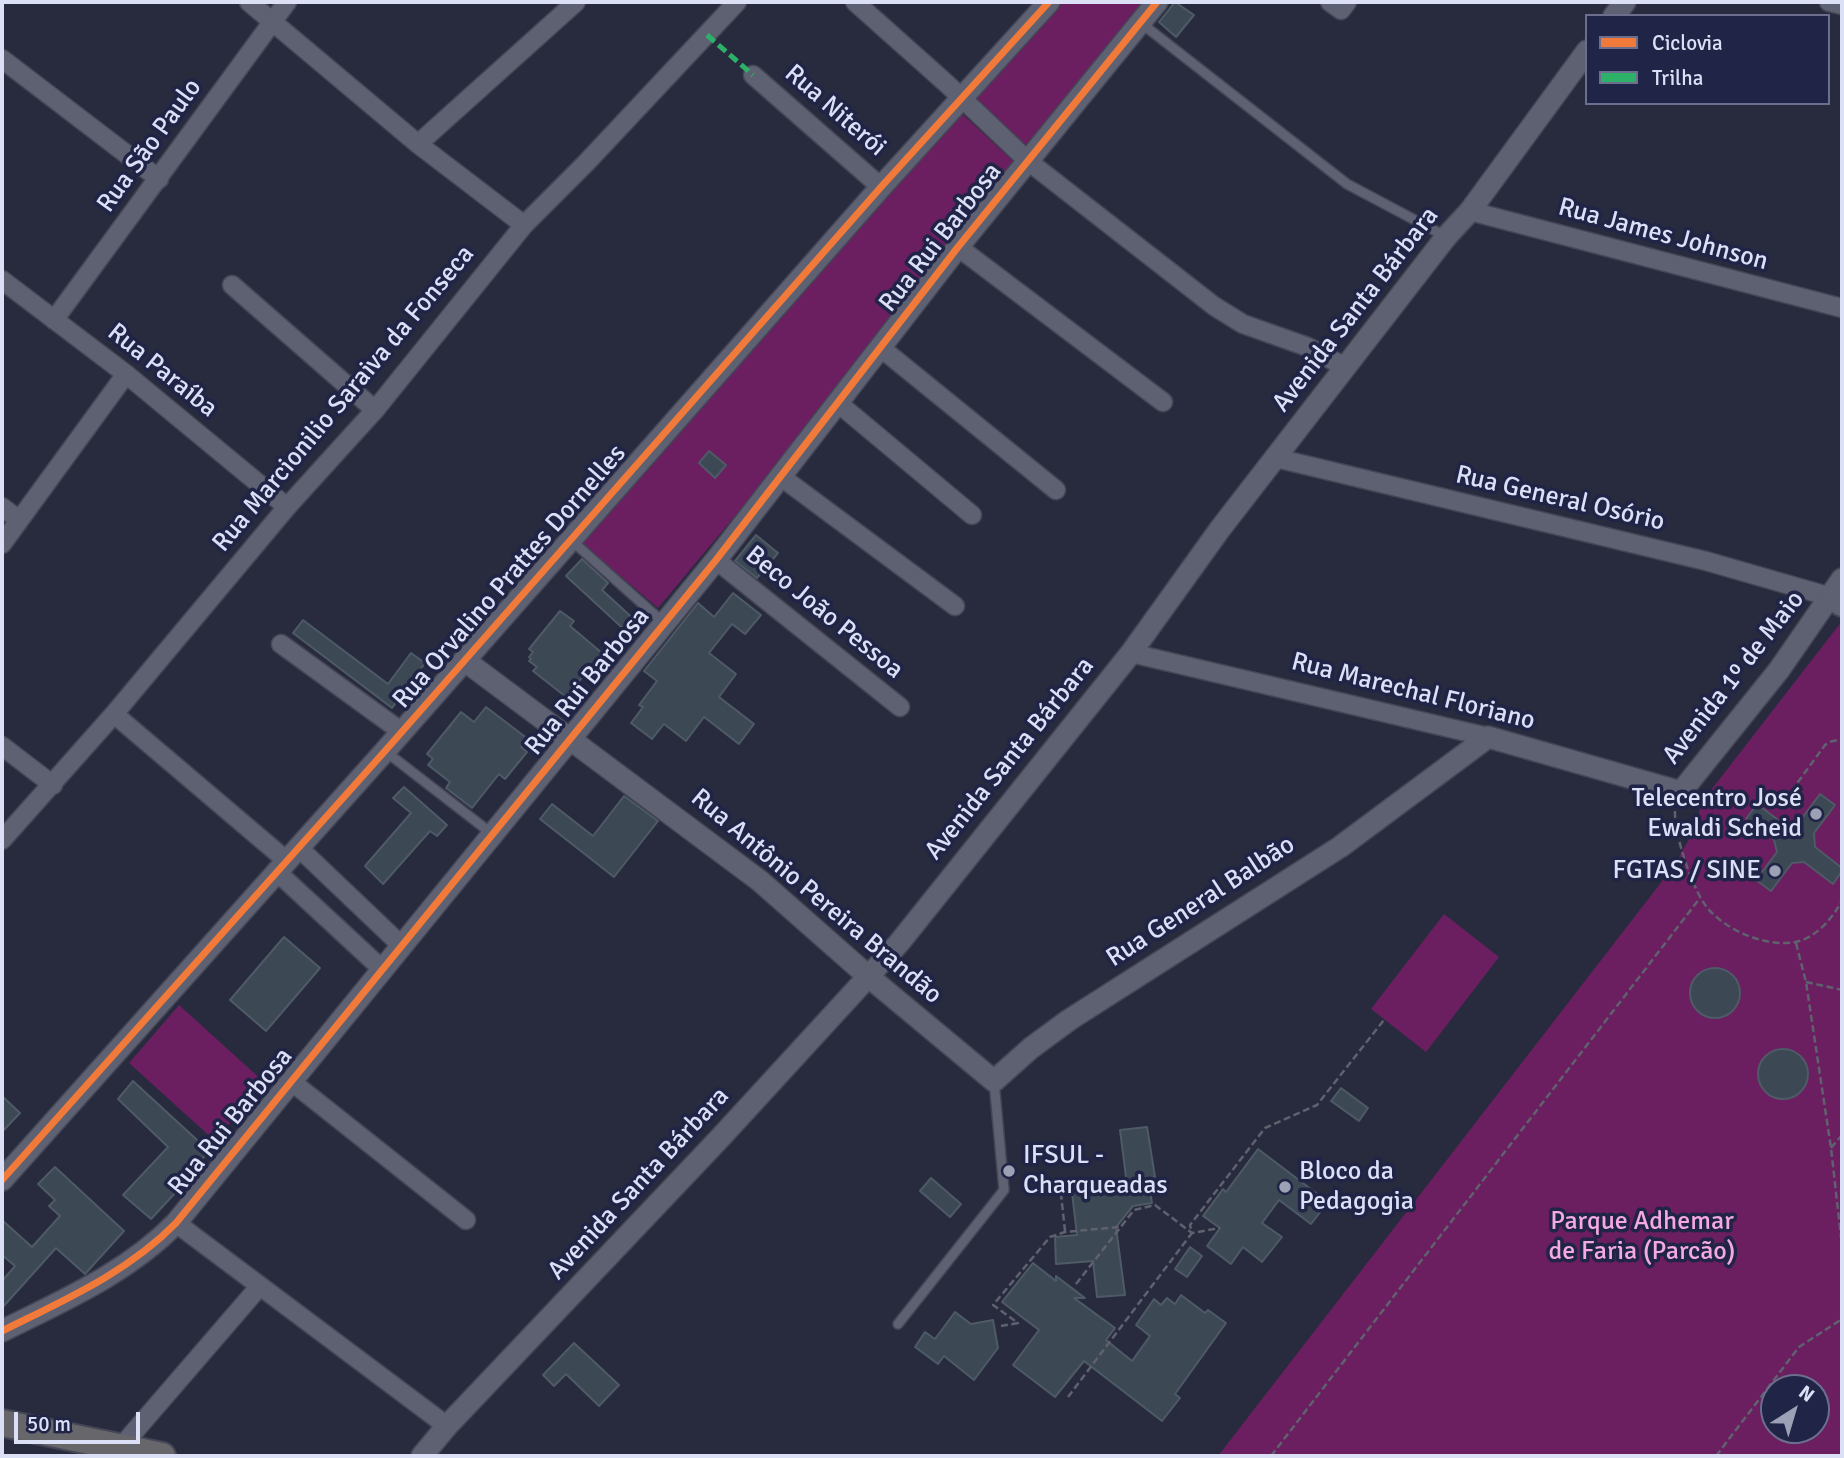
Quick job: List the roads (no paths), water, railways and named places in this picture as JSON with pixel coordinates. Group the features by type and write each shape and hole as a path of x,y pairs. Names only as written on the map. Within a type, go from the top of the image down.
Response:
{"main road":[{"path":"2,1423 162,1456"}],"street":[{"path":"249,2 418,144 524,225"},
{"name":"Rua São Paulo","path":"54,320 287,2"},
{"path":"418,144 576,2"},
{"name":"Rua Marcionilio Saraiva da Fonseca","path":"2,840 114,714 287,507 375,410 524,225 737,2"},
{"path":"855,2 962,98 1028,162 1214,306 1243,324 1308,347 1346,367"},
{"name":"Rua Orvalino Prattes Dornelles","path":"2,1180 386,751 881,187 1049,2"},
{"name":"Rua Rui Barbosa","path":"2,1331 105,1280 145,1252 176,1223 716,560 958,247 1157,2"},
{"path":"1829,2 1842,5"},
{"name":"Avenida Santa Bárbara","path":"422,1456 447,1426 618,1248 869,977 1131,653 1220,529 1446,237 1470,211 1585,54"},
{"path":"2,59 159,179"},
{"name":"Rua Niterói","path":"753,75 881,187"},
{"name":"Rua James Johnson","path":"1470,211 1842,308"},
{"path":"958,247 1163,402"},
{"name":"Rua Paraíba","path":"2,279 126,374 287,507"},
{"path":"232,285 375,410"},
{"path":"881,348 1056,491"},
{"path":"2,544 126,374"},
{"path":"838,403 972,515"},
{"name":"Rua General Osório","path":"1276,458 1839,595"},
{"path":"780,476 955,606"},
{"path":"2,507 19,520"},
{"name":"Beco João Pessoa","path":"716,560 900,707"},
{"name":"Avenida 1º de Maio","path":"1678,798 1839,595"},
{"path":"281,644 402,732"},
{"name":"Rua Marechal Floriano","path":"1131,653 1488,737 1678,798"},
{"name":"Rua Antônio Pereira Brandão","path":"464,660 760,881 869,977 995,1081"},
{"path":"114,714 287,860 402,946"},
{"name":"Rua General Balbão","path":"995,1081 1031,1048 1069,1020 1340,847 1488,737"},
{"path":"2,746 52,785"},
{"path":"287,860 383,970"},
{"path":"292,1082 466,1220"},
{"path":"176,1223 447,1426"},
{"path":"121,1447 259,1287"}],"lane":[{"path":"1140,23 1347,184 1446,237"},
{"path":"571,540 664,623"},
{"path":"386,751 491,833"},
{"path":"898,1324 1004,1190 995,1081"}],"place":[{"name":"Telecentro José Ewaldi Scheid","path":"1816,814"},
{"name":"FGTAS / SINE","path":"1775,871"},
{"name":"IFSUL - Charqueadas","path":"1009,1171"},
{"name":"Bloco da Pedagogia","path":"1285,1187"}],"park label":[{"name":"Parque Adhemar de Faria (Parcão)","path":"1642,1237"}]}
